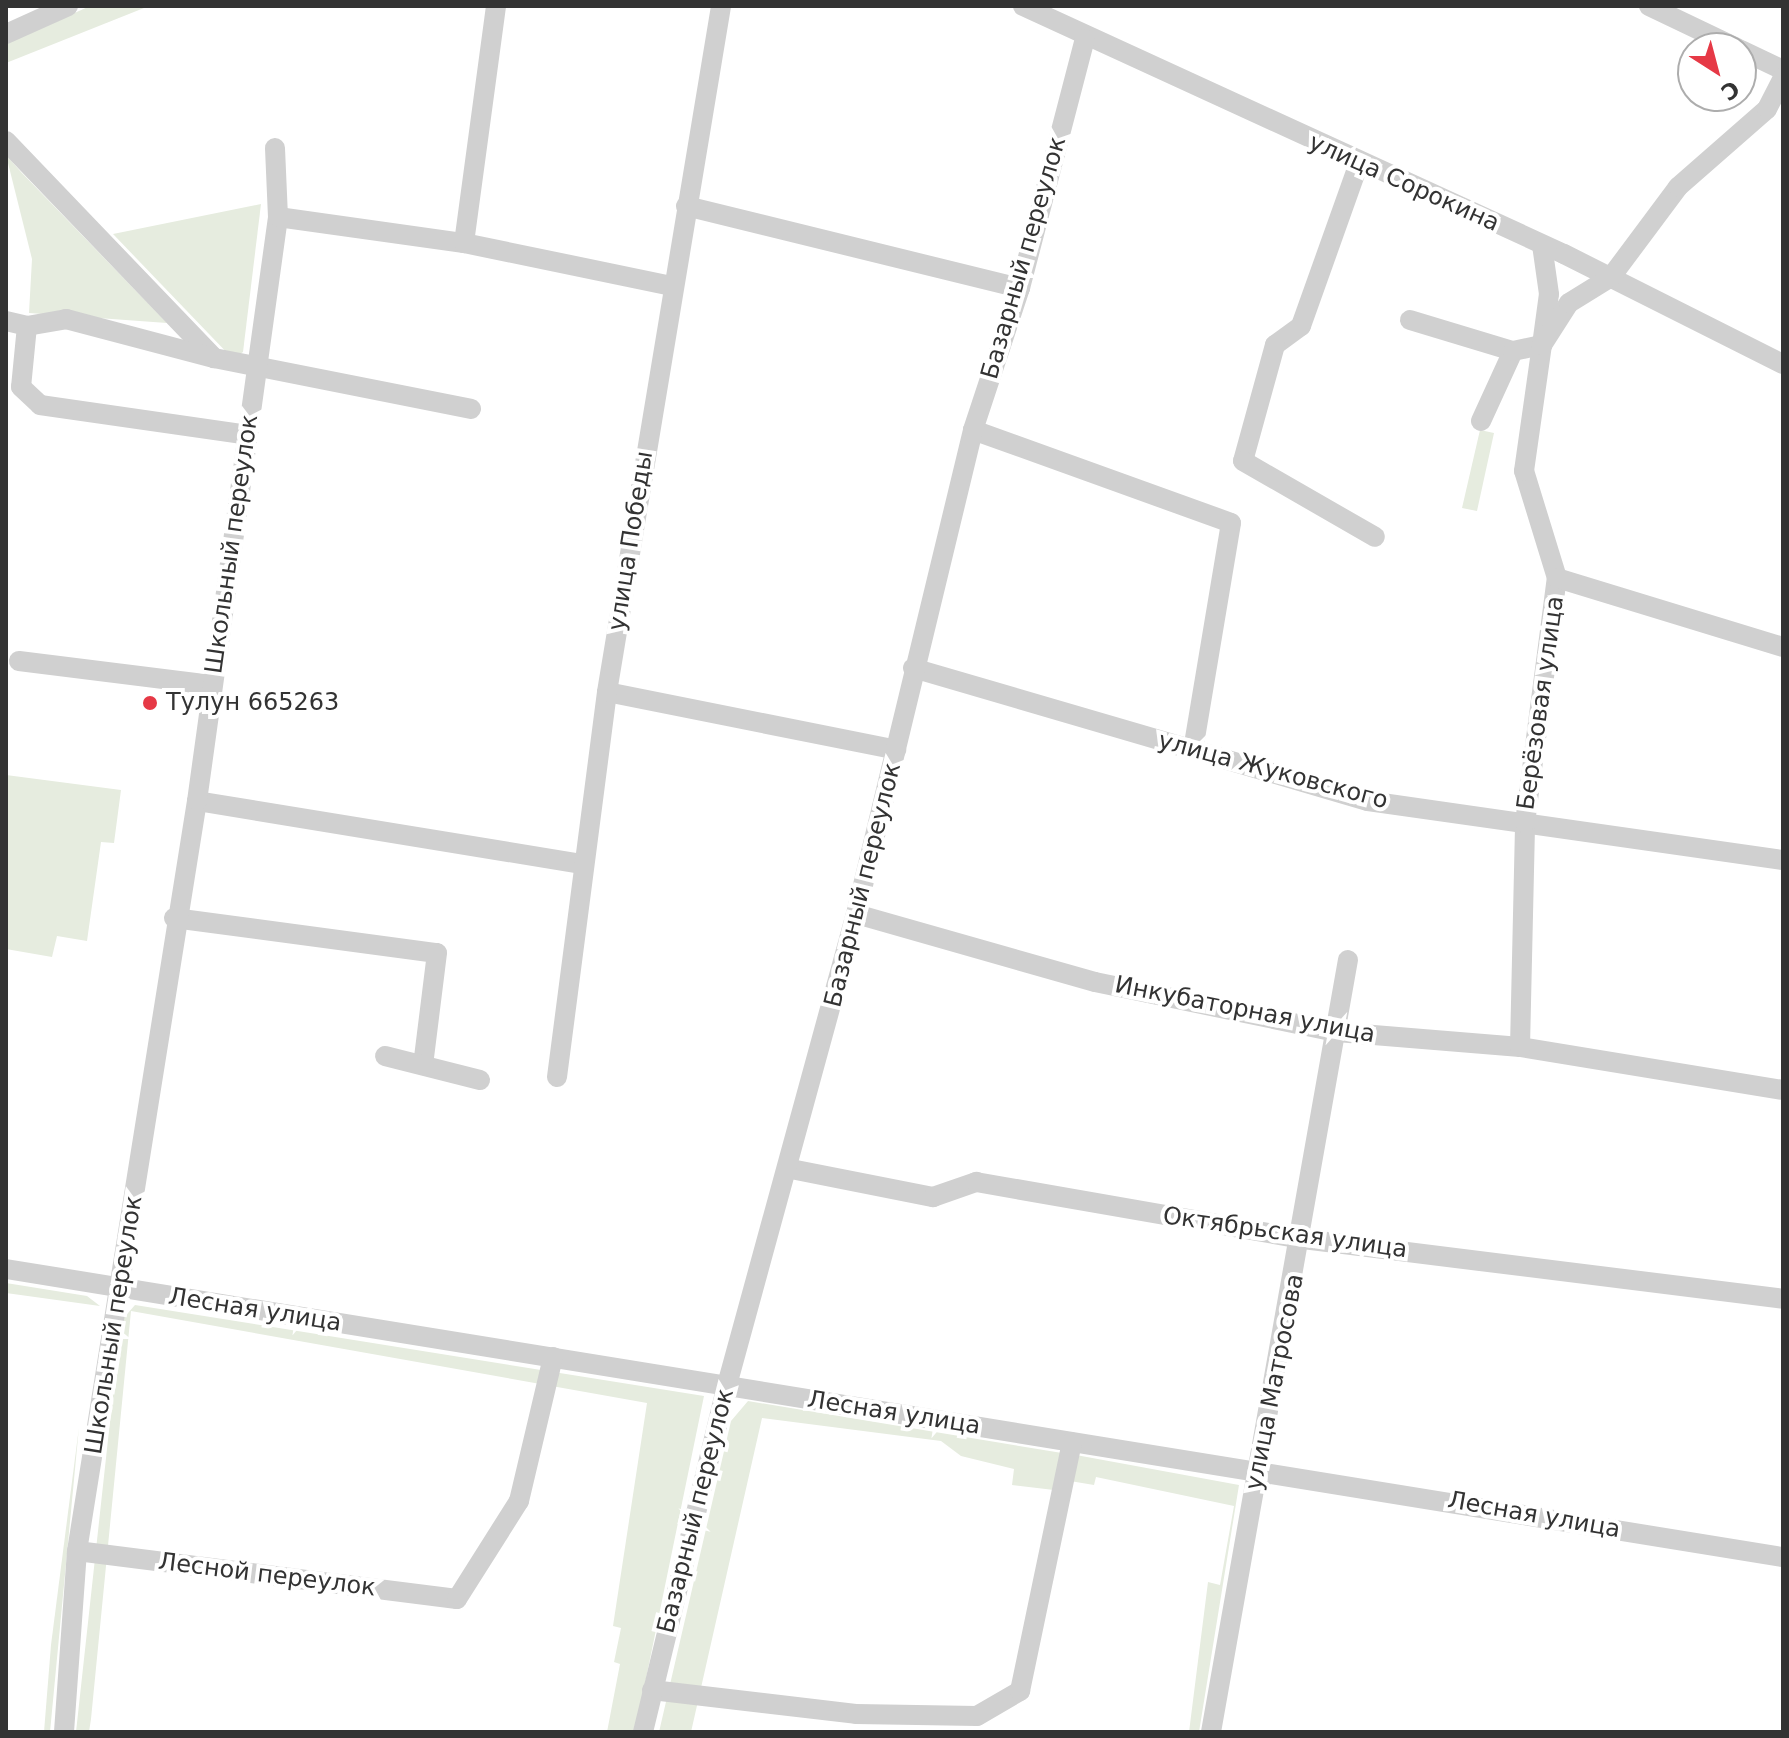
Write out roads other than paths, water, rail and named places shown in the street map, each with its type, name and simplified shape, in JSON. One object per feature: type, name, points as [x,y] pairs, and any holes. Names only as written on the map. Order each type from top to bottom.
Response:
[{"type":"street","points":[[6,34],[68,6]]},
{"type":"street","points":[[464,243],[496,6]]},
{"type":"street","name":"улица Победы","points":[[557,1077],[581,864],[607,692],[672,286],[721,6]]},
{"type":"street","name":"улица Сорокина","points":[[1023,6],[1085,39],[1611,277],[1783,364]]},
{"type":"street","points":[[1649,6],[1703,32]]},
{"type":"street","name":"Базарный переулок","points":[[643,1732],[727,1385],[791,1169],[856,914],[973,430],[1020,288],[1085,39]]},
{"type":"street","points":[[1757,58],[1783,70]]},
{"type":"street","points":[[1410,320],[1513,351],[1542,345],[1569,303],[1611,277],[1678,187],[1767,109],[1783,77]]},
{"type":"street","points":[[6,141],[214,358]]},
{"type":"street","name":"Школьный переулок","points":[[64,1732],[77,1551],[121,1288],[174,918],[197,801],[278,217],[275,148]]},
{"type":"street","points":[[1359,163],[1301,326],[1275,345],[1243,461],[1375,537]]},
{"type":"street","points":[[686,206],[1020,288]]},
{"type":"street","points":[[278,217],[464,243],[672,286]]},
{"type":"street","points":[[1542,245],[1549,294],[1524,471],[1557,578]]},
{"type":"street","points":[[6,321],[27,326],[66,319],[256,372],[471,409]]},
{"type":"street","points":[[27,326],[21,387],[40,405],[248,435]]},
{"type":"street","points":[[1481,421],[1513,351]]},
{"type":"street","points":[[973,430],[1231,523],[1193,750]]},
{"type":"street","name":"Берёзовая улица","points":[[1520,1047],[1525,823],[1557,578],[1783,647]]},
{"type":"street","points":[[19,661],[212,685]]},
{"type":"street","name":"улица Жуковского","points":[[913,668],[1368,801],[1783,860]]},
{"type":"street","points":[[607,692],[896,750]]},
{"type":"street","points":[[197,801],[581,864]]},
{"type":"street","name":"Инкубаторная улица","points":[[856,914],[1095,982],[1337,1032],[1520,1047],[1783,1090]]},
{"type":"street","points":[[174,918],[437,953],[423,1065]]},
{"type":"street","name":"улица Матросова","points":[[1211,1732],[1303,1239],[1348,960]]},
{"type":"street","points":[[385,1056],[480,1080]]},
{"type":"street","name":"Октябрьская улица","points":[[791,1169],[933,1197],[976,1182],[1303,1239],[1783,1299]]},
{"type":"street","name":"Лесная улица","points":[[6,1269],[1072,1442],[1258,1468],[1783,1557]]},
{"type":"street","name":"Лесной переулок","points":[[77,1551],[457,1599],[519,1501],[553,1357]]},
{"type":"street","points":[[652,1690],[856,1714],[977,1716],[1020,1691],[1072,1442]]},
{"type":"place","name":"Тулун 665263","points":[[150,703]]}]
